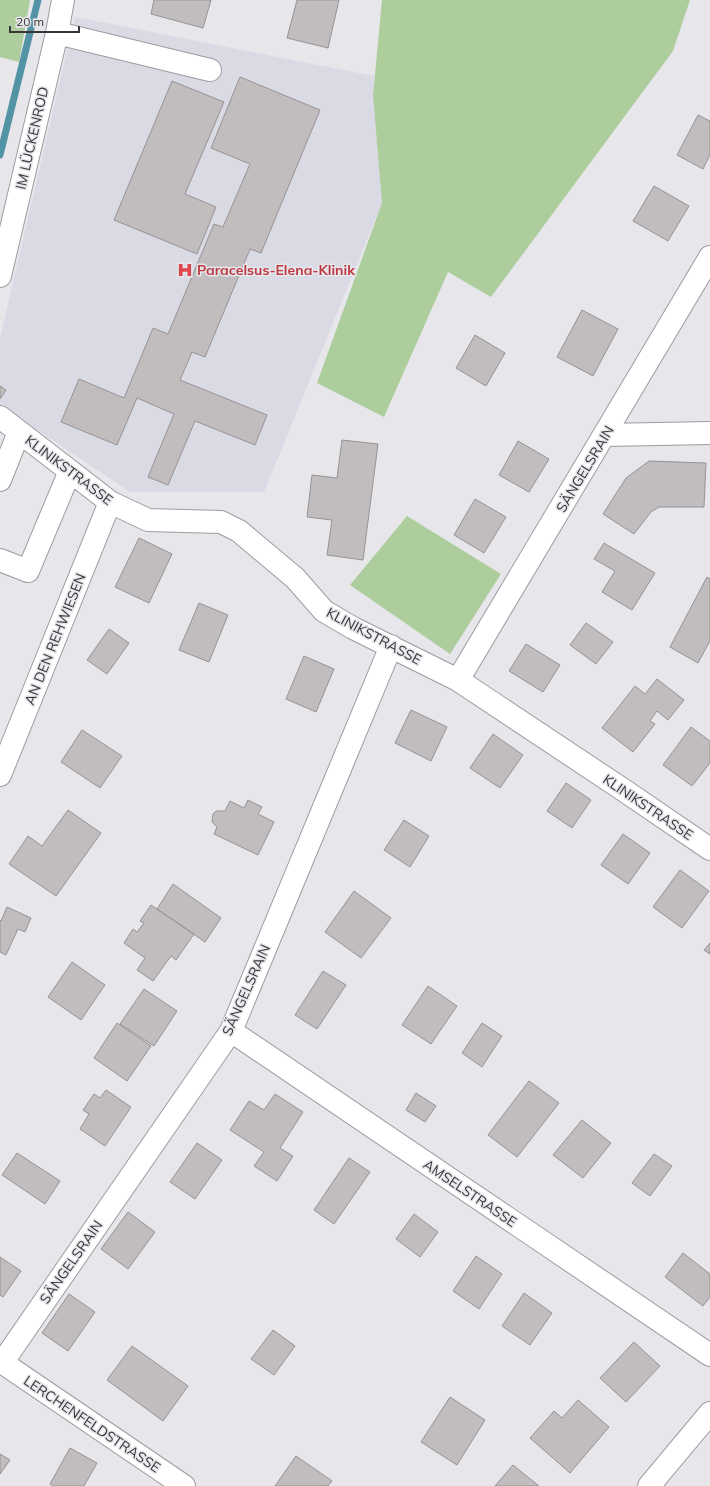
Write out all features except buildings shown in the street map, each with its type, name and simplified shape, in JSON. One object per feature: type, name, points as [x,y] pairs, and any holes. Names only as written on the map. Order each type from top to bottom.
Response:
[{"type":"street","name":"IM LÜCKENROD","points":[[0,276],[57,34],[63,0]]},
{"type":"street","points":[[57,34],[210,70]]},
{"type":"street","name":"SÄNGELSRAIN","points":[[458,680],[710,257]]},
{"type":"street","name":"KLINIKSTRASSE","points":[[0,417],[110,502],[148,520],[221,522],[239,531],[295,578],[324,611],[353,628],[458,680],[710,849]]},
{"type":"street","points":[[0,480],[19,432]]},
{"type":"street","points":[[605,435],[710,433]]},
{"type":"street","points":[[0,560],[28,571],[70,471]]},
{"type":"street","name":"AN DEN REHWIESEN","points":[[0,775],[110,502]]},
{"type":"street","name":"SÄNGELSRAIN","points":[[1,1362],[231,1031],[391,646]]},
{"type":"street","name":"AMSELSTRASSE","points":[[231,1031],[710,1354]]},
{"type":"street","name":"LERCHENFELDSTRASSE","points":[[1,1362],[184,1486]]},
{"type":"street","points":[[649,1486],[710,1412]]},
{"type":"shaded area","name":"Paracelsus-Elena-Klinik","points":[[75,17],[374,76],[373,95],[382,203],[264,492],[130,492],[0,405],[0,338]]},
{"type":"green space","points":[[0,0],[30,0],[19,62],[0,57]]},
{"type":"green space","points":[[382,0],[690,0],[673,51],[491,297],[448,272],[384,417],[317,383],[382,203],[373,95]]},
{"type":"green space","points":[[407,516],[501,574],[450,654],[350,585]]},
{"type":"waterway","points":[[0,155],[38,0]]},
{"type":"place","name":"Paracelsus-Elena-Klinik","points":[[185,270]]}]
